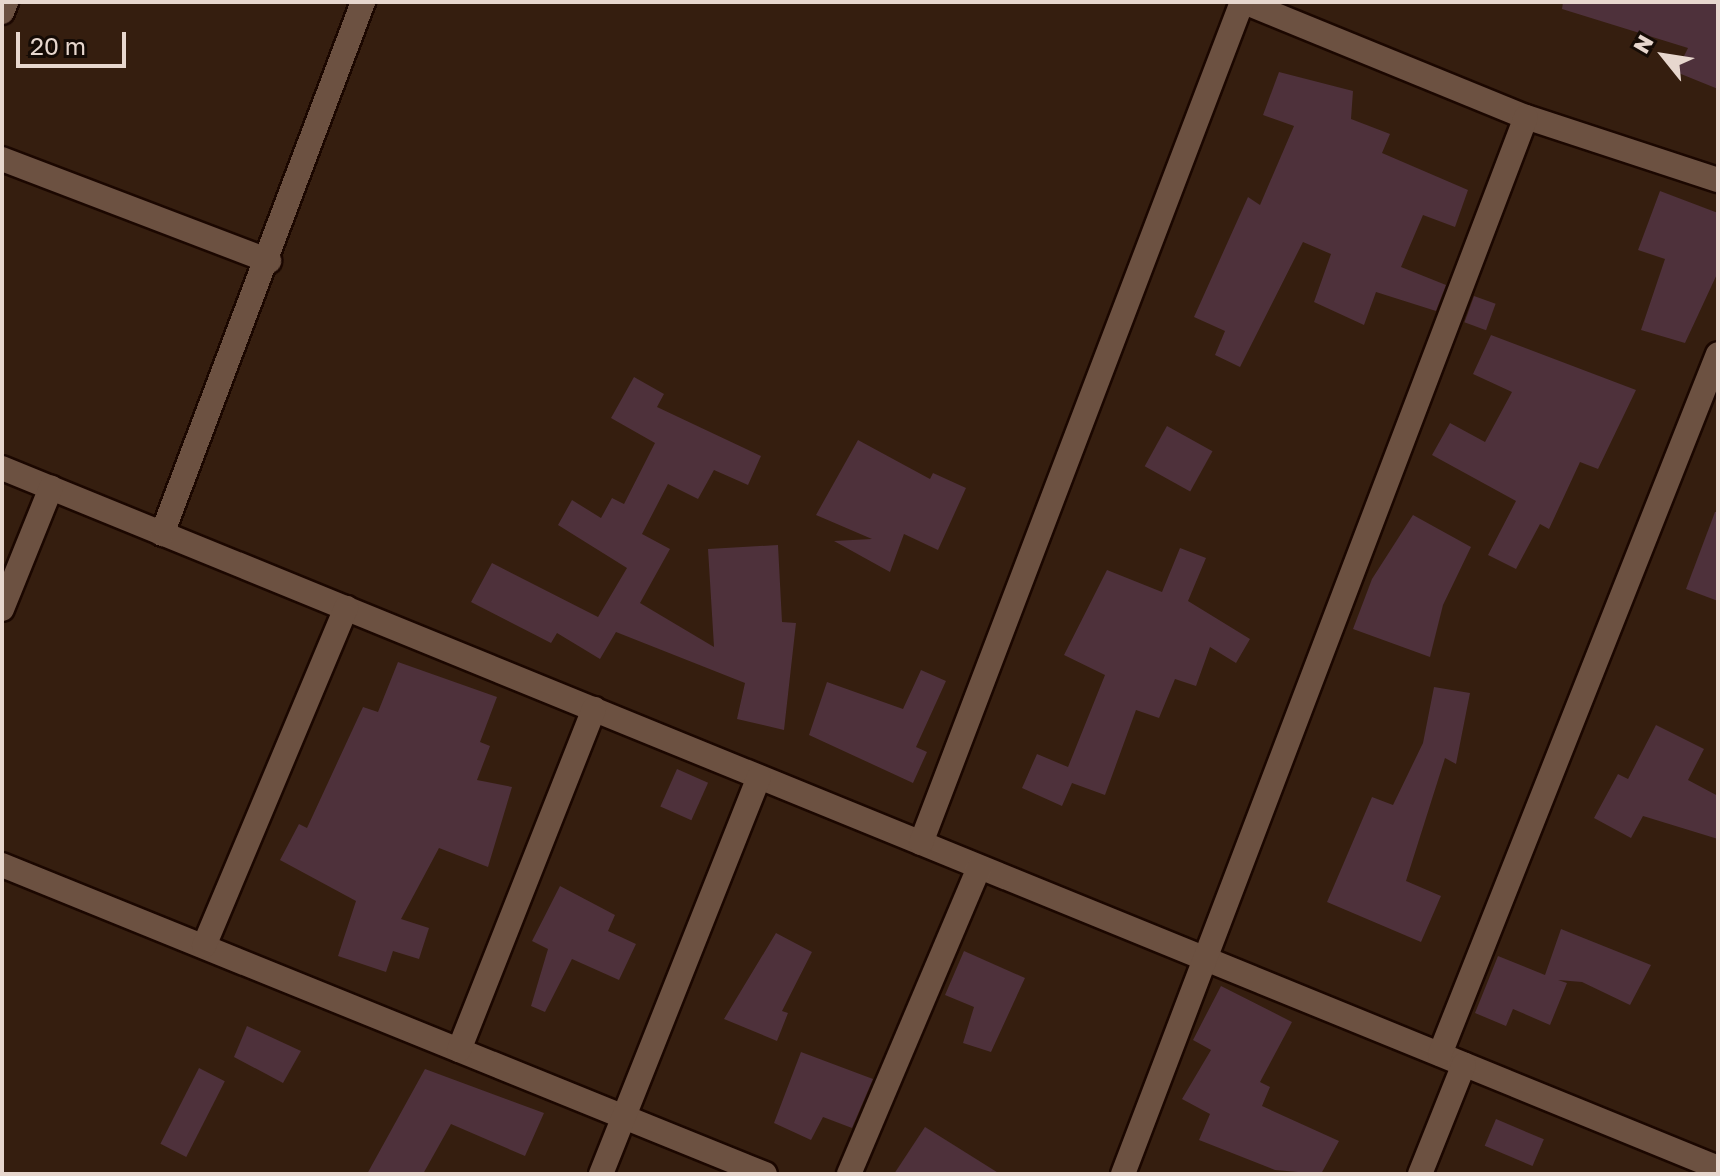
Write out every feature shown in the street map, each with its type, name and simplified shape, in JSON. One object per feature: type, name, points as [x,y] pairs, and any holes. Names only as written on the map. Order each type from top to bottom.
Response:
[{"type":"street","points":[[2,12],[6,2]]},
{"type":"street","points":[[162,534],[269,261],[363,2]]},
{"type":"street","points":[[921,843],[1243,2],[1526,117],[1718,180]]},
{"type":"street","points":[[1123,1174],[1208,961],[1526,117]]},
{"type":"street","points":[[2,159],[269,261]]},
{"type":"street","points":[[1440,1054],[1718,354]]},
{"type":"street","points":[[2,468],[1716,1168]]},
{"type":"street","points":[[2,609],[51,488]]},
{"type":"street","points":[[204,946],[346,608]]},
{"type":"street","points":[[459,1050],[594,709]]},
{"type":"street","points":[[601,1174],[759,777]]},
{"type":"street","points":[[2,865],[765,1174]]},
{"type":"street","points":[[849,1174],[979,867]]},
{"type":"street","points":[[1420,1174],[1464,1064]]},
{"type":"building","points":[[1563,2],[1718,2],[1718,89],[1676,72],[1688,48],[1562,9]]},
{"type":"building","points":[[1279,72],[1353,91],[1351,119],[1390,134],[1382,153],[1468,190],[1455,227],[1423,215],[1401,267],[1446,285],[1436,311],[1376,292],[1364,325],[1314,302],[1331,254],[1303,242],[1240,367],[1215,355],[1225,331],[1194,317],[1248,197],[1260,205],[1294,126],[1263,115]]},
{"type":"building","points":[[1660,191],[1718,213],[1718,272],[1685,343],[1641,330],[1665,259],[1638,250]]},
{"type":"building","points":[[1474,296],[1496,304],[1486,330],[1464,322]]},
{"type":"building","points":[[1491,335],[1636,390],[1598,469],[1580,462],[1549,529],[1540,524],[1516,569],[1488,555],[1516,501],[1432,455],[1450,423],[1485,442],[1512,392],[1473,374]]},
{"type":"building","points":[[634,377],[664,394],[657,407],[761,456],[748,485],[714,470],[698,499],[668,484],[642,534],[670,549],[640,603],[714,647],[708,549],[778,545],[782,622],[796,623],[784,730],[737,719],[745,683],[616,632],[600,659],[557,633],[551,643],[471,602],[492,563],[598,617],[627,568],[558,525],[572,500],[601,518],[612,498],[624,504],[655,443],[611,418]]},
{"type":"building","points":[[1167,426],[1212,451],[1190,491],[1145,466]]},
{"type":"building","points":[[858,440],[930,479],[933,473],[966,488],[938,550],[904,534],[890,572],[834,541],[872,539],[816,515]]},
{"type":"building","points":[[1715,512],[1718,512],[1718,601],[1686,589]]},
{"type":"building","points":[[1413,515],[1471,547],[1443,605],[1430,657],[1353,629],[1372,579]]},
{"type":"building","points":[[1180,548],[1206,558],[1188,601],[1250,639],[1236,663],[1210,647],[1196,686],[1175,679],[1159,718],[1136,710],[1105,795],[1072,783],[1062,806],[1022,788],[1037,754],[1068,767],[1105,675],[1064,655],[1107,570],[1162,592]]},
{"type":"building","points":[[398,662],[497,697],[480,742],[490,746],[477,780],[512,787],[488,867],[439,848],[401,919],[429,928],[419,959],[393,951],[386,972],[338,956],[356,901],[280,860],[299,824],[307,828],[363,707],[378,712]]},
{"type":"building","points":[[921,670],[946,681],[916,747],[927,752],[913,783],[809,735],[827,682],[903,709]]},
{"type":"building","points":[[1434,687],[1470,693],[1456,764],[1445,758],[1406,881],[1441,896],[1421,942],[1327,902],[1372,797],[1393,805],[1423,743]]},
{"type":"building","points":[[1656,725],[1704,749],[1688,780],[1718,796],[1718,839],[1643,816],[1631,838],[1594,818],[1618,774],[1628,779]]},
{"type":"building","points":[[677,769],[708,783],[691,820],[660,806]]},
{"type":"building","points":[[560,886],[615,915],[608,931],[636,944],[619,980],[572,959],[545,1012],[531,1006],[548,949],[532,941]]},
{"type":"building","points":[[1561,929],[1651,965],[1630,1005],[1582,982],[1558,980],[1567,983],[1550,1025],[1513,1009],[1506,1026],[1475,1013],[1498,956],[1545,975]]},
{"type":"building","points":[[776,933],[812,952],[782,1011],[788,1013],[777,1041],[724,1019]]},
{"type":"building","points":[[964,951],[1025,978],[991,1052],[963,1043],[974,1007],[945,995]]},
{"type":"building","points":[[1221,986],[1292,1022],[1260,1082],[1270,1087],[1262,1106],[1339,1141],[1321,1174],[1275,1170],[1199,1140],[1210,1114],[1182,1099],[1211,1050],[1193,1040]]},
{"type":"building","points":[[247,1026],[301,1051],[283,1083],[234,1057]]},
{"type":"building","points":[[801,1052],[873,1079],[852,1128],[823,1117],[811,1140],[774,1123]]},
{"type":"building","points":[[199,1068],[225,1081],[186,1157],[160,1144]]},
{"type":"building","points":[[425,1069],[544,1113],[525,1156],[451,1124],[423,1174],[367,1174]]},
{"type":"building","points":[[1496,1119],[1544,1139],[1533,1166],[1485,1146]]},
{"type":"building","points":[[925,1127],[1000,1174],[894,1174]]}]
